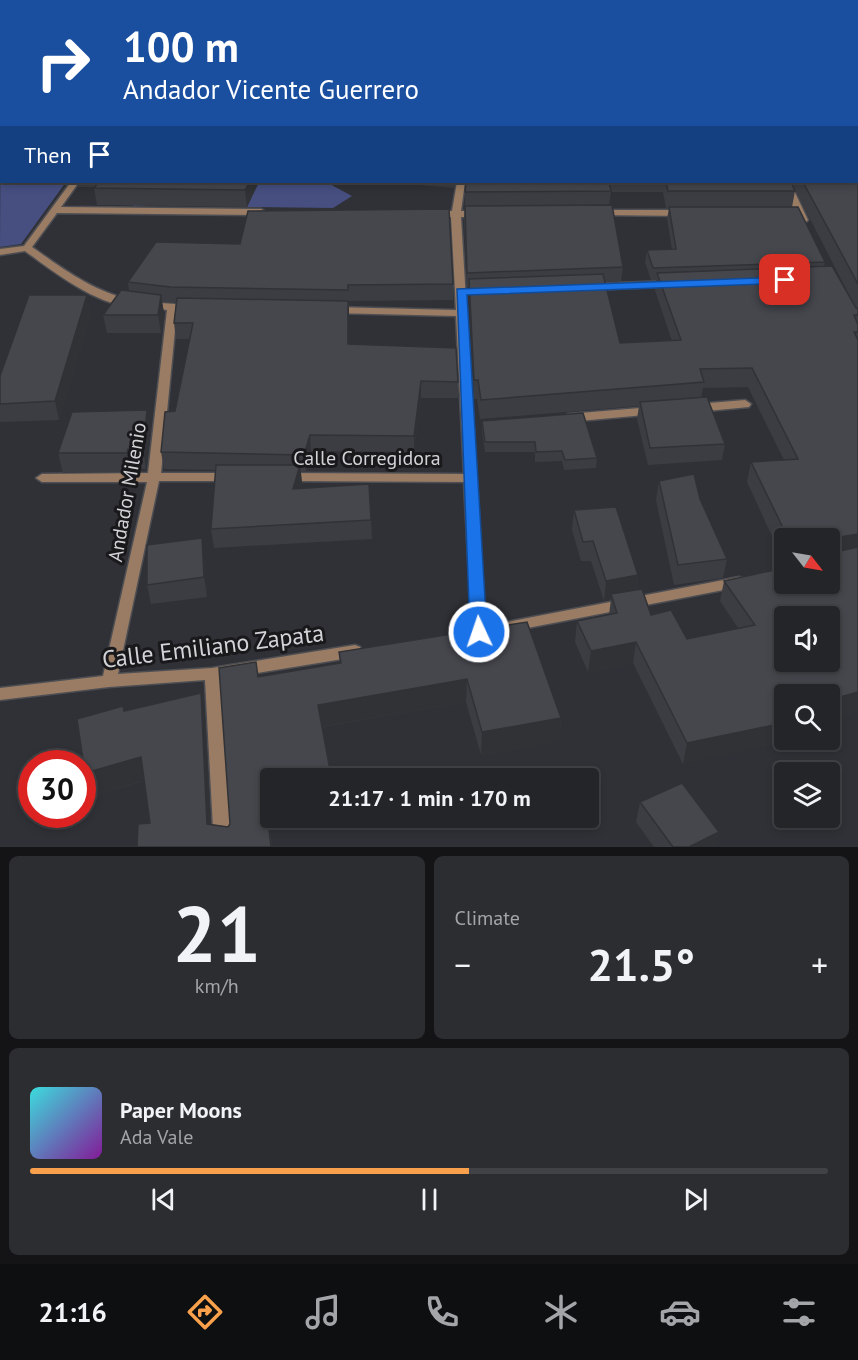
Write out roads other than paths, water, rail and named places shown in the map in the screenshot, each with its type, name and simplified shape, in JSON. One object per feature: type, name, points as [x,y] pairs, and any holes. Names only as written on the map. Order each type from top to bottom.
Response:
[{"type":"street","points":[[27,248],[74,183]]},
{"type":"street","points":[[461,183],[456,214],[467,291],[461,312],[474,425],[471,478],[484,631],[750,580]]},
{"type":"street","points":[[786,183],[808,232]]},
{"type":"street","points":[[55,210],[268,212]]},
{"type":"street","points":[[586,213],[693,213]]},
{"type":"street","points":[[788,213],[799,213]]},
{"type":"street","points":[[421,214],[492,214]]},
{"type":"street","points":[[0,252],[27,248],[84,288],[118,302],[206,309]]},
{"type":"street","points":[[581,288],[688,284]]},
{"type":"street","name":"Andador Milenio","points":[[108,681],[154,477],[171,308]]},
{"type":"street","points":[[322,310],[461,312]]},
{"type":"street","points":[[687,408],[745,404]]},
{"type":"street","points":[[560,418],[664,410]]},
{"type":"street","points":[[42,478],[248,477]]},
{"type":"street","name":"Calle Corregidora","points":[[271,477],[471,478]]},
{"type":"street","name":"Calle Emiliano Zapata","points":[[0,694],[108,681],[212,674],[374,648]]},
{"type":"street","points":[[212,674],[223,847]]}]
